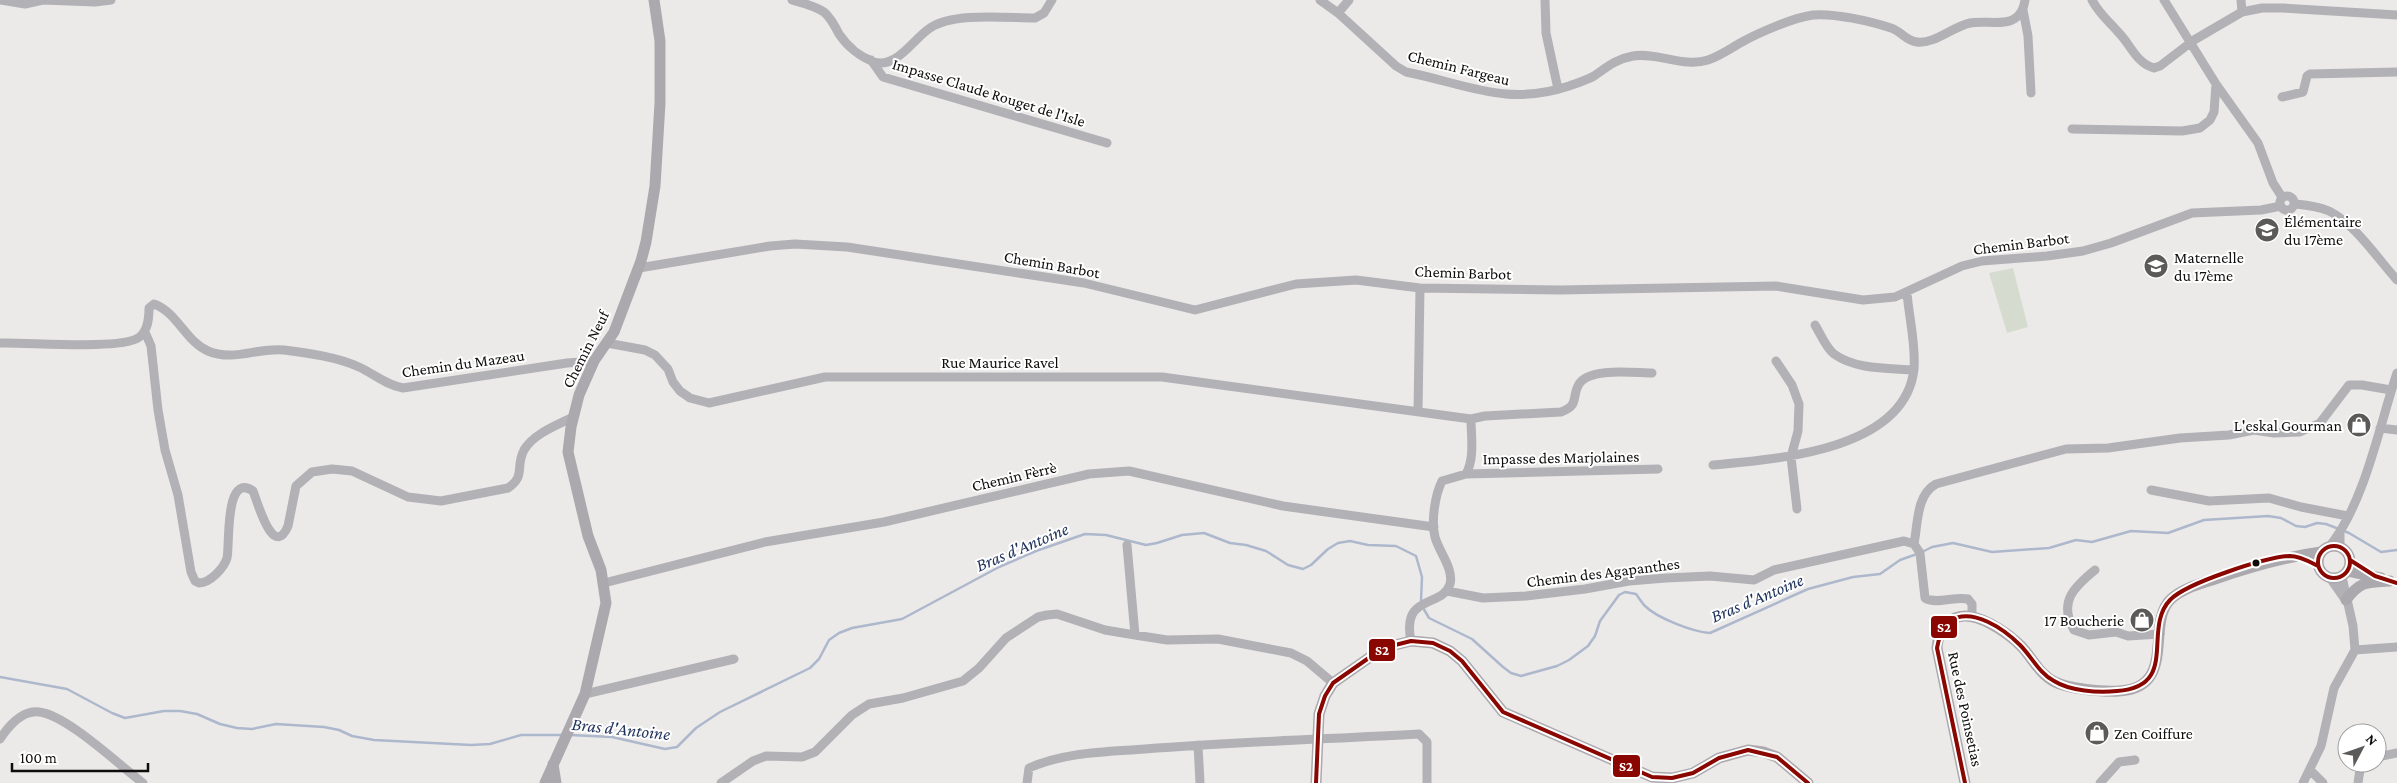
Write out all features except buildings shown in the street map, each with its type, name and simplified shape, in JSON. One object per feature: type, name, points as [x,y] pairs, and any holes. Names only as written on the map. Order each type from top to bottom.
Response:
[{"type":"main road","name":"Chemin Neuf","points":[[545,783],[585,694],[606,603],[604,583],[588,536],[568,452],[573,416],[594,361],[614,332],[646,242],[659,139],[660,41],[654,0]]},
{"type":"main road","points":[[2318,566],[2330,549]]},
{"type":"main road","points":[[1972,616],[2014,640],[2045,675],[2054,682],[2067,686],[2119,692],[2137,688],[2150,676],[2156,664],[2164,609],[2170,600],[2184,590],[2256,564],[2330,549],[2345,550],[2342,572]]},
{"type":"main road","points":[[2290,556],[2307,560],[2318,566],[2322,574],[2342,572],[2375,576],[2394,582]]},
{"type":"main road","points":[[2346,600],[2357,586],[2364,583],[2394,582]]},
{"type":"main road","name":"Rue des Poinsetias","points":[[1965,783],[1937,648],[1938,636],[1944,626],[1960,616],[1972,616]]},
{"type":"main road","points":[[1316,783],[1319,714],[1325,696],[1333,683],[1373,655],[1391,646],[1411,641],[1433,643],[1462,661],[1494,703],[1510,716],[1652,777],[1672,778],[1693,773],[1719,758],[1748,750],[1763,752],[1777,757],[1808,783]]},
{"type":"main road","points":[[553,762],[556,783]]},
{"type":"street","points":[[1,0],[25,4],[44,0],[95,2],[111,0]]},
{"type":"street","points":[[792,0],[823,12],[833,22],[845,42],[860,55],[881,63],[891,60],[931,28],[939,24],[960,19],[1035,18],[1044,13],[1052,0]]},
{"type":"street","name":"Chemin Fargeau","points":[[1320,0],[1338,13],[1396,66],[1406,72],[1496,94],[1535,95],[1593,76],[1620,59],[1636,55],[1694,62],[1708,60],[1753,37],[1811,15],[1826,15],[1892,28],[1910,40],[1921,42],[1932,40],[1950,30],[1970,23],[2008,22],[2023,10]]},
{"type":"street","points":[[1338,13],[1349,0]]},
{"type":"street","points":[[1545,0],[1546,33],[1558,89]]},
{"type":"street","points":[[2025,0],[2023,10],[2028,36],[2031,93]]},
{"type":"street","points":[[2092,0],[2100,15],[2120,33],[2136,57],[2149,66],[2160,66],[2242,12],[2262,8],[2282,8],[2397,14]]},
{"type":"street","points":[[2164,0],[2216,84],[2258,144],[2281,202]]},
{"type":"street","points":[[2241,0],[2242,12]]},
{"type":"street","name":"Impasse Claude Rouget de l'Isle","points":[[871,60],[883,78],[1107,143]]},
{"type":"street","points":[[2282,97],[2303,92],[2307,76],[2310,74],[2397,72]]},
{"type":"street","points":[[2072,128],[2182,131],[2200,128],[2210,120],[2214,112],[2216,84]]},
{"type":"street","name":"Chemin Barbot","points":[[638,268],[770,246],[820,245],[1084,283],[1195,310],[1296,284],[1356,280],[1420,288],[1560,290],[1776,286],[1863,300],[1882,299],[1907,293],[1962,266],[2083,251],[2140,234],[2192,214],[2261,210],[2281,202],[2288,210],[2295,204],[2316,206],[2329,211],[2341,219],[2397,280]]},
{"type":"street","points":[[1418,411],[1420,288]]},
{"type":"street","points":[[1713,464],[1791,457],[1876,428],[1894,413],[1906,397],[1914,370],[1907,293]]},
{"type":"street","name":"Chemin du Mazeau","points":[[145,332],[149,320],[149,308],[154,304],[171,316],[200,347],[219,355],[230,357],[278,350],[340,360],[358,367],[388,384],[403,388],[567,363],[594,361]]},
{"type":"street","points":[[1815,325],[1833,353],[1848,361],[1869,366],[1914,370]]},
{"type":"street","points":[[0,343],[117,344],[138,338],[145,332],[151,346],[158,410],[165,450],[178,495],[191,572],[195,581],[199,583],[209,580],[223,566],[227,556],[230,511],[236,493],[242,488],[248,488],[253,491],[267,530],[272,534],[280,535],[285,532],[288,526],[296,486],[312,472],[332,469],[352,471],[408,497],[441,501],[508,488],[517,482],[520,476],[520,462],[524,450],[531,441],[573,416]]},
{"type":"street","name":"Rue Maurice Ravel","points":[[607,343],[645,350],[655,355],[668,369],[673,382],[680,391],[690,398],[709,403],[825,377],[1162,377],[1471,419],[1485,416],[1561,412],[1570,408],[1575,402],[1579,384],[1585,378],[1599,372],[1652,373]]},
{"type":"street","points":[[1776,361],[1792,385],[1799,404],[1798,431],[1791,457],[1798,509]]},
{"type":"street","points":[[2330,549],[2340,534],[2366,472],[2397,373]]},
{"type":"street","points":[[1972,616],[1972,604],[1968,599],[1961,597],[1928,601],[1923,595],[1920,553],[1914,544],[1922,499],[1930,488],[1936,484],[2066,449],[2108,448],[2180,438],[2229,435],[2254,430],[2274,434],[2300,432],[2320,423],[2350,385],[2362,384],[2391,390]]},
{"type":"street","points":[[1466,474],[1471,460],[1471,419]]},
{"type":"street","points":[[2380,428],[2397,430]]},
{"type":"street","name":"Impasse des Marjolaines","points":[[1434,527],[1438,489],[1442,481],[1466,474],[1658,469]]},
{"type":"street","name":"Chemin Fèrrè","points":[[604,583],[765,542],[884,522],[1089,474],[1116,470],[1142,473],[1283,506],[1434,527]]},
{"type":"street","points":[[2151,490],[2210,501],[2269,498],[2347,519]]},
{"type":"street","points":[[1411,641],[1410,621],[1414,612],[1426,601],[1447,591],[1450,575],[1435,537],[1434,527]]},
{"type":"street","name":"Chemin des Agapanthes","points":[[1447,591],[1483,598],[1526,596],[1629,581],[1666,578],[1710,576],[1754,580],[1774,570],[1832,556],[1904,541],[1914,544]]},
{"type":"street","points":[[1127,545],[1135,635]]},
{"type":"street","points":[[2095,570],[2076,585],[2070,595],[2068,616],[2074,630],[2089,634],[2116,632],[2128,636],[2160,634]]},
{"type":"street","points":[[2304,783],[2322,746],[2334,688],[2355,650],[2354,632],[2346,600],[2342,572]]},
{"type":"street","points":[[721,783],[753,761],[766,756],[802,757],[816,752],[852,714],[869,704],[903,698],[963,681],[979,668],[1006,638],[1038,617],[1057,614],[1105,630],[1135,635],[1167,640],[1218,639],[1291,653],[1307,661],[1333,683]]},
{"type":"street","points":[[2355,650],[2397,647]]},
{"type":"street","points":[[585,694],[734,659]]},
{"type":"street","points":[[0,739],[20,717],[38,712],[58,718],[143,783]]},
{"type":"street","points":[[1026,783],[1029,768],[1044,761],[1072,755],[1198,745],[1419,734],[1427,742],[1427,783]]},
{"type":"street","points":[[1198,745],[1200,783]]},
{"type":"street","points":[[2100,783],[2119,762],[2135,760]]},
{"type":"street","points":[[2310,770],[2323,783]]},
{"type":"shaded area","points":[[2013,268],[2028,327],[2007,333],[1989,273]]},
{"type":"waterway","name":"Bras d'Antoine","points":[[1922,552],[1932,547],[1953,543],[1992,552],[2049,548],[2076,540],[2092,542],[2131,531],[2168,533],[2204,520],[2268,516],[2281,518],[2296,526],[2305,527],[2317,523],[2326,524],[2349,533],[2381,552],[2397,550]]},
{"type":"waterway","name":"Bras d'Antoine","points":[[570,735],[612,737],[665,749],[677,747],[696,728],[720,712],[810,668],[819,659],[829,640],[839,633],[852,628],[902,619],[999,567],[1036,551],[1085,534],[1106,535],[1146,545],[1182,535],[1204,533],[1230,543],[1246,545],[1266,551],[1288,565],[1303,569],[1311,565],[1328,549],[1338,543],[1350,541],[1368,545],[1396,546],[1416,556],[1422,577],[1421,601]]},
{"type":"waterway","name":"Bras d'Antoine","points":[[1422,606],[1429,618],[1472,639],[1503,667],[1511,673],[1521,676],[1557,666],[1588,646],[1595,636],[1600,621],[1619,595],[1625,592],[1636,594],[1645,606],[1666,620],[1694,630],[1710,633],[1808,589],[1853,577],[1880,574],[1900,560],[1917,554]]},
{"type":"waterway","name":"Bras d'Antoine","points":[[0,677],[67,689],[125,718],[164,711],[180,711],[197,714],[220,724],[237,728],[252,729],[276,724],[324,727],[339,730],[352,736],[374,740],[471,745],[490,744],[521,735],[562,735]]},
{"type":"transit line","name":"S2","points":[[2334,546],[2346,550],[2350,562],[2346,574],[2334,578],[2322,574],[2318,562],[2322,550],[2334,546]]},
{"type":"transit line","name":"S2","points":[[1965,783],[1937,648],[1942,630],[1950,621],[1968,616],[1978,618],[1997,627],[2020,645],[2044,674],[2068,687],[2101,692],[2117,691],[2136,687],[2148,679],[2154,668],[2157,655],[2162,612],[2170,600],[2179,593],[2227,572],[2279,557],[2297,557],[2318,566]]},
{"type":"transit line","name":"S2","points":[[2350,560],[2375,576],[2397,583]]},
{"type":"transit line","name":"S2","points":[[1316,783],[1319,714],[1325,696],[1333,683],[1373,655],[1391,646],[1411,641],[1433,643],[1450,651],[1462,661],[1503,712],[1652,777],[1672,778],[1693,773],[1719,758],[1748,750],[1777,757],[1808,783]]},
{"type":"place","name":"Élémentaire du 17ème","points":[[2267,230]]},
{"type":"place","name":"Maternelle du 17ème","points":[[2156,266]]},
{"type":"place","name":"L'eskal Gourman","points":[[2359,425]]},
{"type":"place","name":"17 Boucherie","points":[[2142,620]]},
{"type":"place","name":"Zen Coiffure","points":[[2097,733]]}]
